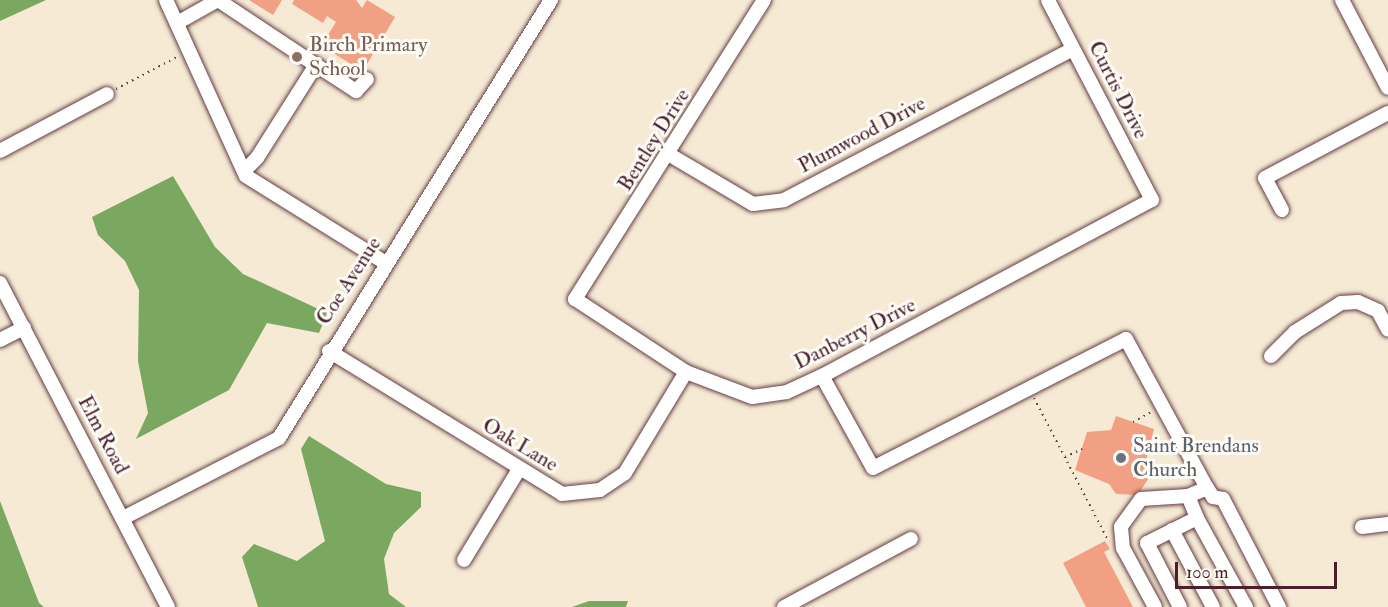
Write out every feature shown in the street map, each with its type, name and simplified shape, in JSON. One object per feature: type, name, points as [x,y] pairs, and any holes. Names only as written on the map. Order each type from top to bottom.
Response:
[{"type":"street","points":[[166,0],[245,173],[386,263]]},
{"type":"street","points":[[177,23],[218,0],[356,90],[367,79]]},
{"type":"street","name":"Coe Avenue","points":[[123,518],[279,438],[329,351],[551,0]]},
{"type":"street","name":"Bentley Drive","points":[[575,299],[670,155],[764,0]]},
{"type":"street","name":"Curtis Drive","points":[[1048,0],[1152,200]]},
{"type":"street","points":[[1342,0],[1388,88]]},
{"type":"street","name":"Plumwood Drive","points":[[670,155],[753,204],[784,200],[1073,49]]},
{"type":"street","points":[[245,173],[316,65]]},
{"type":"street","points":[[0,151],[107,94]]},
{"type":"street","points":[[1282,210],[1265,178],[1388,112]]},
{"type":"street","name":"Danberry Drive","points":[[575,299],[686,372],[752,398],[788,392],[1152,200]]},
{"type":"street","name":"Elm Road","points":[[0,283],[168,607]]},
{"type":"street","points":[[1271,356],[1295,332],[1341,303],[1358,302],[1378,311],[1388,330]]},
{"type":"street","points":[[0,340],[24,328]]},
{"type":"street","points":[[822,376],[873,468],[890,463],[1126,339],[1207,488],[1213,497],[1223,499],[1279,607]]},
{"type":"street","name":"Oak Lane","points":[[329,351],[518,471],[562,494],[600,490],[625,472],[686,372]]},
{"type":"street","points":[[464,560],[518,471]]},
{"type":"street","points":[[1155,607],[1126,553],[1121,527],[1130,508],[1159,494],[1188,496],[1207,488]]},
{"type":"street","points":[[1188,496],[1197,518],[1246,607]]},
{"type":"street","points":[[1126,553],[1197,518]]},
{"type":"street","points":[[1362,527],[1388,524]]},
{"type":"street","points":[[1172,530],[1213,607]]},
{"type":"street","points":[[784,607],[911,539]]},
{"type":"street","points":[[1146,543],[1180,607]]},
{"type":"path","points":[[107,94],[177,57]]},
{"type":"path","points":[[1030,390],[1108,540]]},
{"type":"path","points":[[1133,422],[1162,406]]},
{"type":"path","points":[[1065,457],[1082,449]]},
{"type":"green space","points":[[0,0],[46,0],[0,21]]},
{"type":"green space","points":[[173,176],[215,247],[243,274],[327,313],[319,333],[267,323],[229,390],[136,439],[148,413],[138,361],[139,290],[125,261],[98,235],[92,217]]},
{"type":"green space","points":[[309,436],[386,484],[421,492],[421,507],[394,533],[384,559],[389,594],[406,607],[258,607],[242,557],[254,544],[297,561],[325,541],[301,449]]},
{"type":"green space","points":[[0,501],[39,603],[44,607],[0,607]]},
{"type":"green space","points":[[589,601],[628,601],[626,607],[572,607]]},
{"type":"building","name":"Birch Primary School","points":[[249,0],[282,0],[273,15]]},
{"type":"building","name":"Birch Primary School","points":[[294,0],[356,0],[362,8],[367,0],[395,17],[363,71],[321,46],[336,22],[327,16],[323,23],[292,4]]},
{"type":"building","points":[[1116,416],[1154,429],[1145,465],[1150,476],[1138,495],[1116,494],[1109,484],[1075,470],[1087,432],[1111,430]]},
{"type":"building","points":[[1105,541],[1110,549],[1104,552],[1133,607],[1086,607],[1063,563]]},
{"type":"place","name":"Birch Primary School","points":[[297,57]]},
{"type":"place","name":"Saint Brendans Church","points":[[1121,458]]}]
